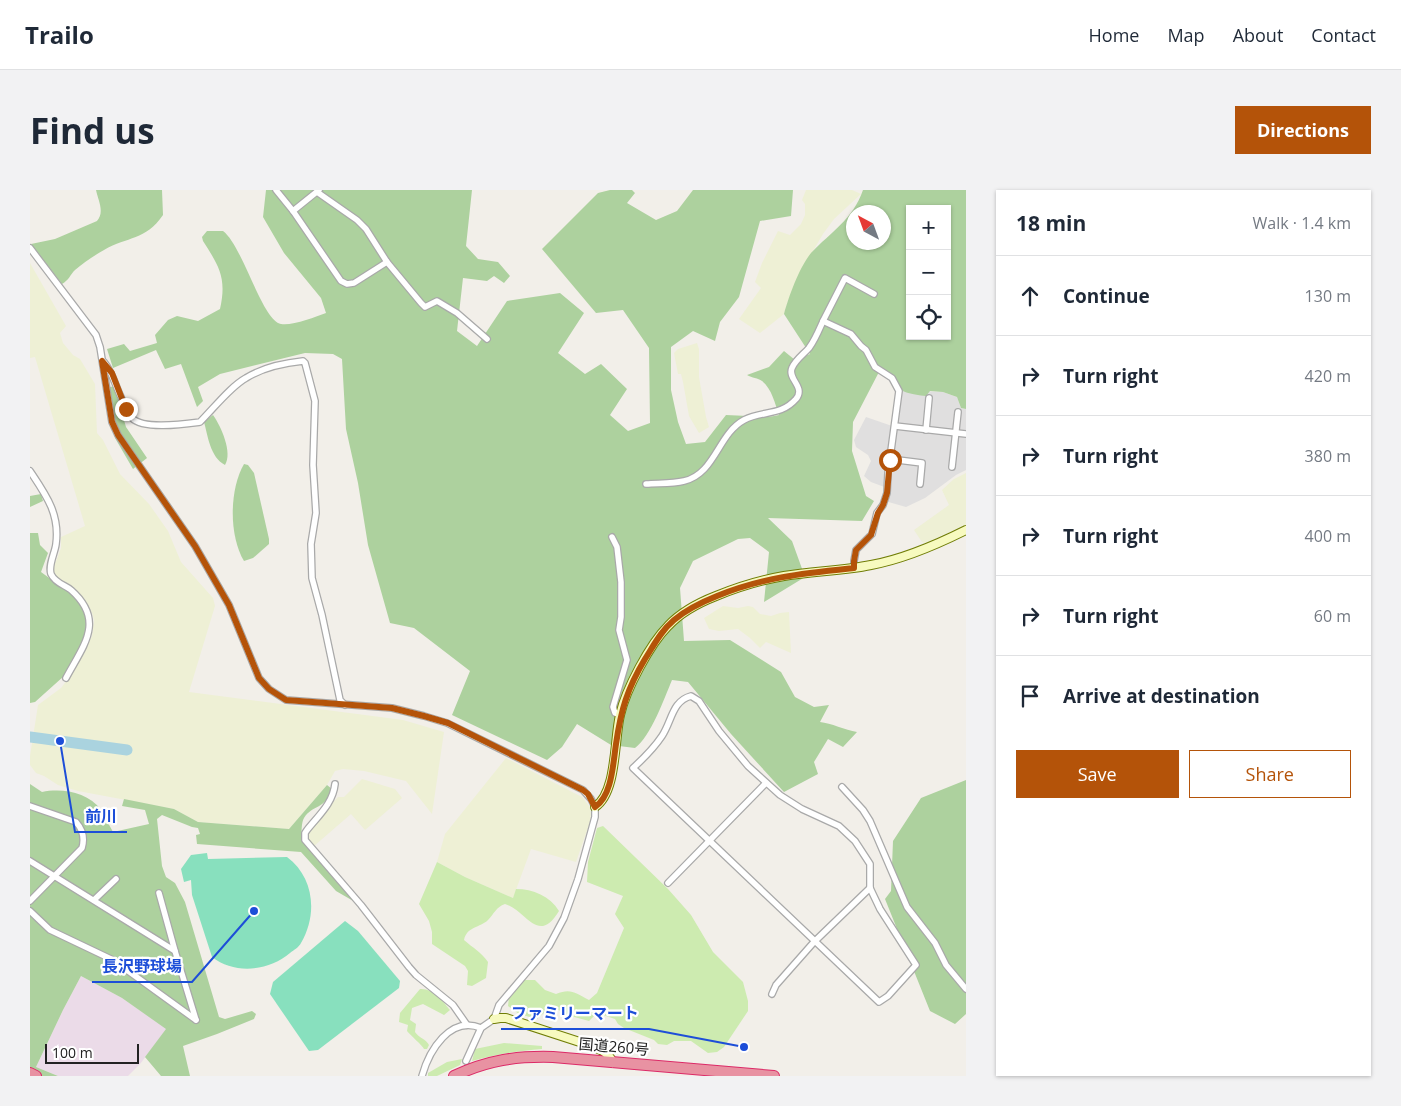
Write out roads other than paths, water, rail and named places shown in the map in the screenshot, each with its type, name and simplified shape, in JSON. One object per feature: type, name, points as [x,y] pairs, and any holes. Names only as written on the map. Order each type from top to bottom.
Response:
[{"type":"highway","name":"国道260号","points":[[454,1076],[495,1060],[523,1056],[553,1057],[704,1073],[774,1076]]},
{"type":"highway","points":[[30,1073],[36,1076]]},
{"type":"street","points":[[276,190],[342,281],[347,284],[354,283],[387,262]]},
{"type":"street","points":[[293,211],[318,191],[366,229],[387,262],[425,306],[438,301],[457,313],[487,339]]},
{"type":"street","points":[[30,248],[91,328],[100,347],[112,422],[118,435],[178,519],[217,584],[229,605],[259,678],[269,689],[286,700],[392,708],[448,723],[588,794],[595,807],[594,826],[564,918],[549,946],[499,1005],[494,1020]]},
{"type":"street","points":[[646,484],[683,481],[692,478],[708,466],[727,434],[744,420],[780,411],[797,398],[799,390],[791,373],[792,367],[812,344],[845,278],[874,294]]},
{"type":"street","points":[[823,321],[851,334],[866,350],[875,366],[888,375],[900,391],[887,493],[871,535],[856,550],[854,568]]},
{"type":"street","points":[[102,361],[112,373],[126,409],[132,419],[141,424],[149,425],[200,422],[246,377],[292,362],[303,361],[305,363],[315,401],[313,465],[316,514],[311,544],[312,578],[322,614],[340,700],[345,705]]},
{"type":"street","points":[[926,430],[930,398]]},
{"type":"street","points":[[952,467],[958,412]]},
{"type":"street","points":[[896,426],[966,434]]},
{"type":"street","points":[[890,460],[922,463],[920,484]]},
{"type":"street","points":[[30,471],[56,516],[56,544],[51,573],[57,582],[74,593],[91,621],[88,636],[66,678]]},
{"type":"street","points":[[595,807],[602,802],[608,785],[620,715],[634,680],[658,637],[676,618],[704,601],[750,584],[785,576],[854,568],[898,559],[966,530]]},
{"type":"street","points":[[612,537],[617,547],[621,582],[621,618],[618,630],[627,660],[613,707],[615,713],[620,715]]},
{"type":"street","points":[[691,696],[698,701],[727,742],[766,783],[802,810],[831,821],[847,832],[870,864],[870,888],[880,909],[916,965],[888,996],[879,1002],[814,942],[634,768],[651,751],[663,734],[679,702],[691,696]]},
{"type":"street","points":[[668,884],[766,783]]},
{"type":"street","points":[[334,784],[334,792],[330,802],[305,833],[305,840],[361,905],[409,967],[416,975],[454,1005],[466,1025]]},
{"type":"street","points":[[842,787],[870,820],[910,912],[935,943],[946,965],[966,989]]},
{"type":"street","points":[[30,806],[71,820],[80,826],[84,840],[82,848],[30,901]]},
{"type":"street","points":[[30,861],[175,951]]},
{"type":"street","points":[[94,900],[116,879]]},
{"type":"street","points":[[772,994],[776,985],[814,942],[870,888]]},
{"type":"street","points":[[30,911],[50,930],[114,960],[196,1020],[159,894]]},
{"type":"street","points":[[466,1061],[482,1028],[494,1020],[506,1018],[602,1050],[610,1056],[613,1063]]},
{"type":"street","points":[[422,1076],[437,1042],[451,1030],[466,1025],[482,1028]]},
{"type":"waterway","points":[[30,737],[127,750]]},
{"type":"place","name":"前川","points":[[60,741]]},
{"type":"place","name":"長沢野球場","points":[[254,911]]},
{"type":"place","name":"ファミリーマート","points":[[744,1047]]}]
